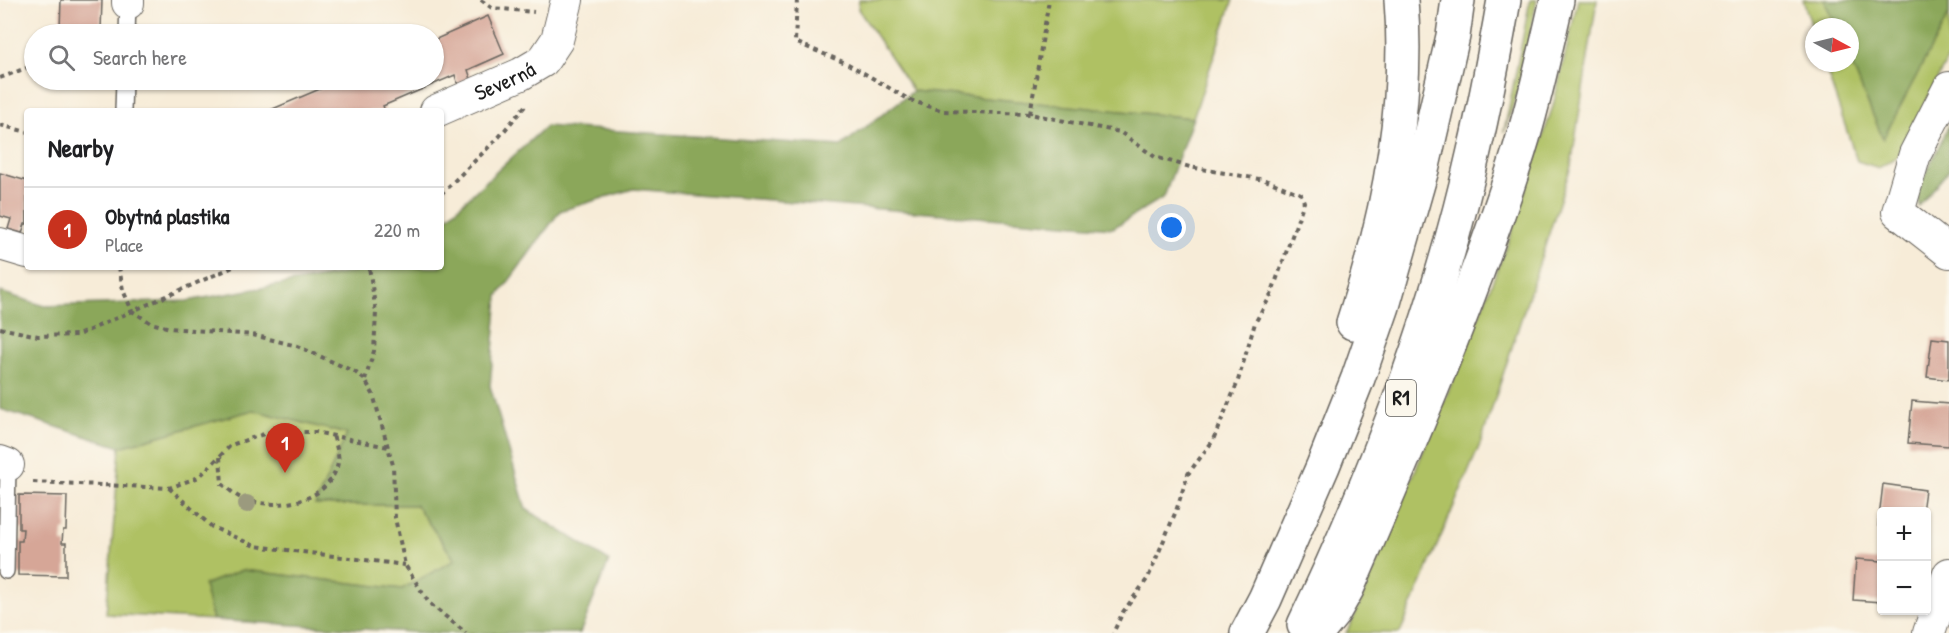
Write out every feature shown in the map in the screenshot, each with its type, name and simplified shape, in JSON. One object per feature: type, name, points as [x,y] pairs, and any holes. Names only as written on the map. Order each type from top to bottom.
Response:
[{"type":"highway","points":[[1323,466],[1341,360],[1379,236],[1392,169],[1402,91],[1405,40],[1401,0]]},
{"type":"highway","name":"R1","points":[[1248,633],[1323,466],[1358,378],[1383,306],[1423,166],[1453,36],[1458,0]]},
{"type":"highway","name":"R1","points":[[1300,633],[1330,570],[1397,406],[1427,316],[1474,152],[1504,0]]},
{"type":"highway","points":[[1317,633],[1334,612],[1347,590],[1413,439],[1484,255],[1515,165],[1557,0]]},
{"type":"street","name":"Severná","points":[[443,108],[521,74],[543,61],[557,40],[566,7]]},
{"type":"street","points":[[1949,88],[1915,154],[1898,212],[1949,252]]},
{"type":"street","points":[[0,244],[24,251]]},
{"type":"street","points":[[1929,633],[1949,574]]},
{"type":"lane","points":[[127,24],[128,2]]},
{"type":"lane","points":[[123,108],[124,90]]},
{"type":"lane","points":[[5,469],[6,571]]},
{"type":"path","points":[[481,0],[492,8],[566,7]]},
{"type":"path","points":[[796,0],[795,42],[848,64],[910,100],[943,111],[1030,114],[1120,132],[1155,157],[1190,168],[1265,180],[1300,194],[1304,202],[1270,295],[1255,323],[1237,384],[1212,442],[1188,474],[1176,511],[1148,578],[1123,612],[1113,633]]},
{"type":"path","points":[[1030,114],[1049,0]]},
{"type":"path","points":[[444,191],[499,137],[529,102],[543,61]]},
{"type":"path","points":[[0,78],[24,69]]},
{"type":"path","points":[[0,125],[24,131]]},
{"type":"path","points":[[120,270],[123,290],[132,311],[151,322],[170,328],[253,335],[297,346],[355,372],[365,380],[373,394],[393,465],[395,518],[405,565],[429,603],[466,633]]},
{"type":"path","points":[[0,328],[38,336],[78,335],[226,270]]},
{"type":"path","points":[[365,380],[374,351],[376,312],[369,270]]},
{"type":"path","points":[[5,469],[169,488],[199,477],[231,445],[270,432],[315,432],[388,447]]},
{"type":"path","points":[[220,456],[222,484],[240,498],[279,505],[314,496],[332,480],[339,460],[333,435]]},
{"type":"path","points":[[169,488],[212,527],[255,546],[405,565]]},
{"type":"green space","points":[[859,0],[1233,0],[1193,118],[913,91],[858,9]]},
{"type":"green space","points":[[1530,0],[1537,0],[1520,85],[1504,132]]},
{"type":"green space","points":[[1578,0],[1597,0],[1571,166],[1481,442],[1400,633],[1346,633],[1465,351],[1510,237],[1553,106]]},
{"type":"green space","points":[[1803,0],[1949,0],[1949,56],[1898,156],[1879,168],[1857,161],[1827,72],[1859,72],[1859,18],[1809,18]]},
{"type":"green space","points":[[1824,0],[1949,0],[1949,14],[1883,139],[1855,72],[1859,72],[1859,18],[1832,18]]},
{"type":"green space","points":[[913,91],[1193,118],[1164,197],[1113,228],[633,189],[560,211],[498,296],[490,386],[526,509],[609,561],[580,633],[427,633],[213,620],[204,585],[242,570],[402,589],[455,560],[416,505],[315,505],[347,434],[253,410],[120,447],[0,409],[0,292],[45,306],[187,301],[359,270],[444,270],[444,220],[546,126],[841,146]]},
{"type":"green space","points":[[1949,124],[1949,170],[1919,206],[1917,192]]},
{"type":"green space","points":[[253,410],[348,434],[315,505],[416,505],[455,560],[402,589],[242,570],[204,585],[213,620],[106,614],[120,447]]},
{"type":"building","points":[[61,0],[102,0],[101,24],[60,24]]},
{"type":"building","points":[[488,16],[504,54],[468,70],[471,79],[458,85],[455,75],[444,80],[444,36]]},
{"type":"building","points":[[317,90],[420,90],[383,106],[384,108],[275,108]]},
{"type":"building","points":[[0,173],[24,180],[22,233],[8,229],[11,219],[0,216]]},
{"type":"building","points":[[1932,338],[1949,340],[1949,380],[1927,377]]},
{"type":"building","points":[[1912,401],[1949,404],[1949,446],[1908,443]]},
{"type":"building","points":[[1883,484],[1925,490],[1923,507],[1880,507]]},
{"type":"building","points":[[19,495],[67,496],[66,530],[63,530],[62,543],[66,543],[66,576],[18,575],[18,541],[22,541],[23,529],[19,529]]},
{"type":"building","points":[[1856,559],[1877,561],[1877,602],[1853,600]]},
{"type":"place","name":"Obytná plastika","points":[[285,473]]}]
